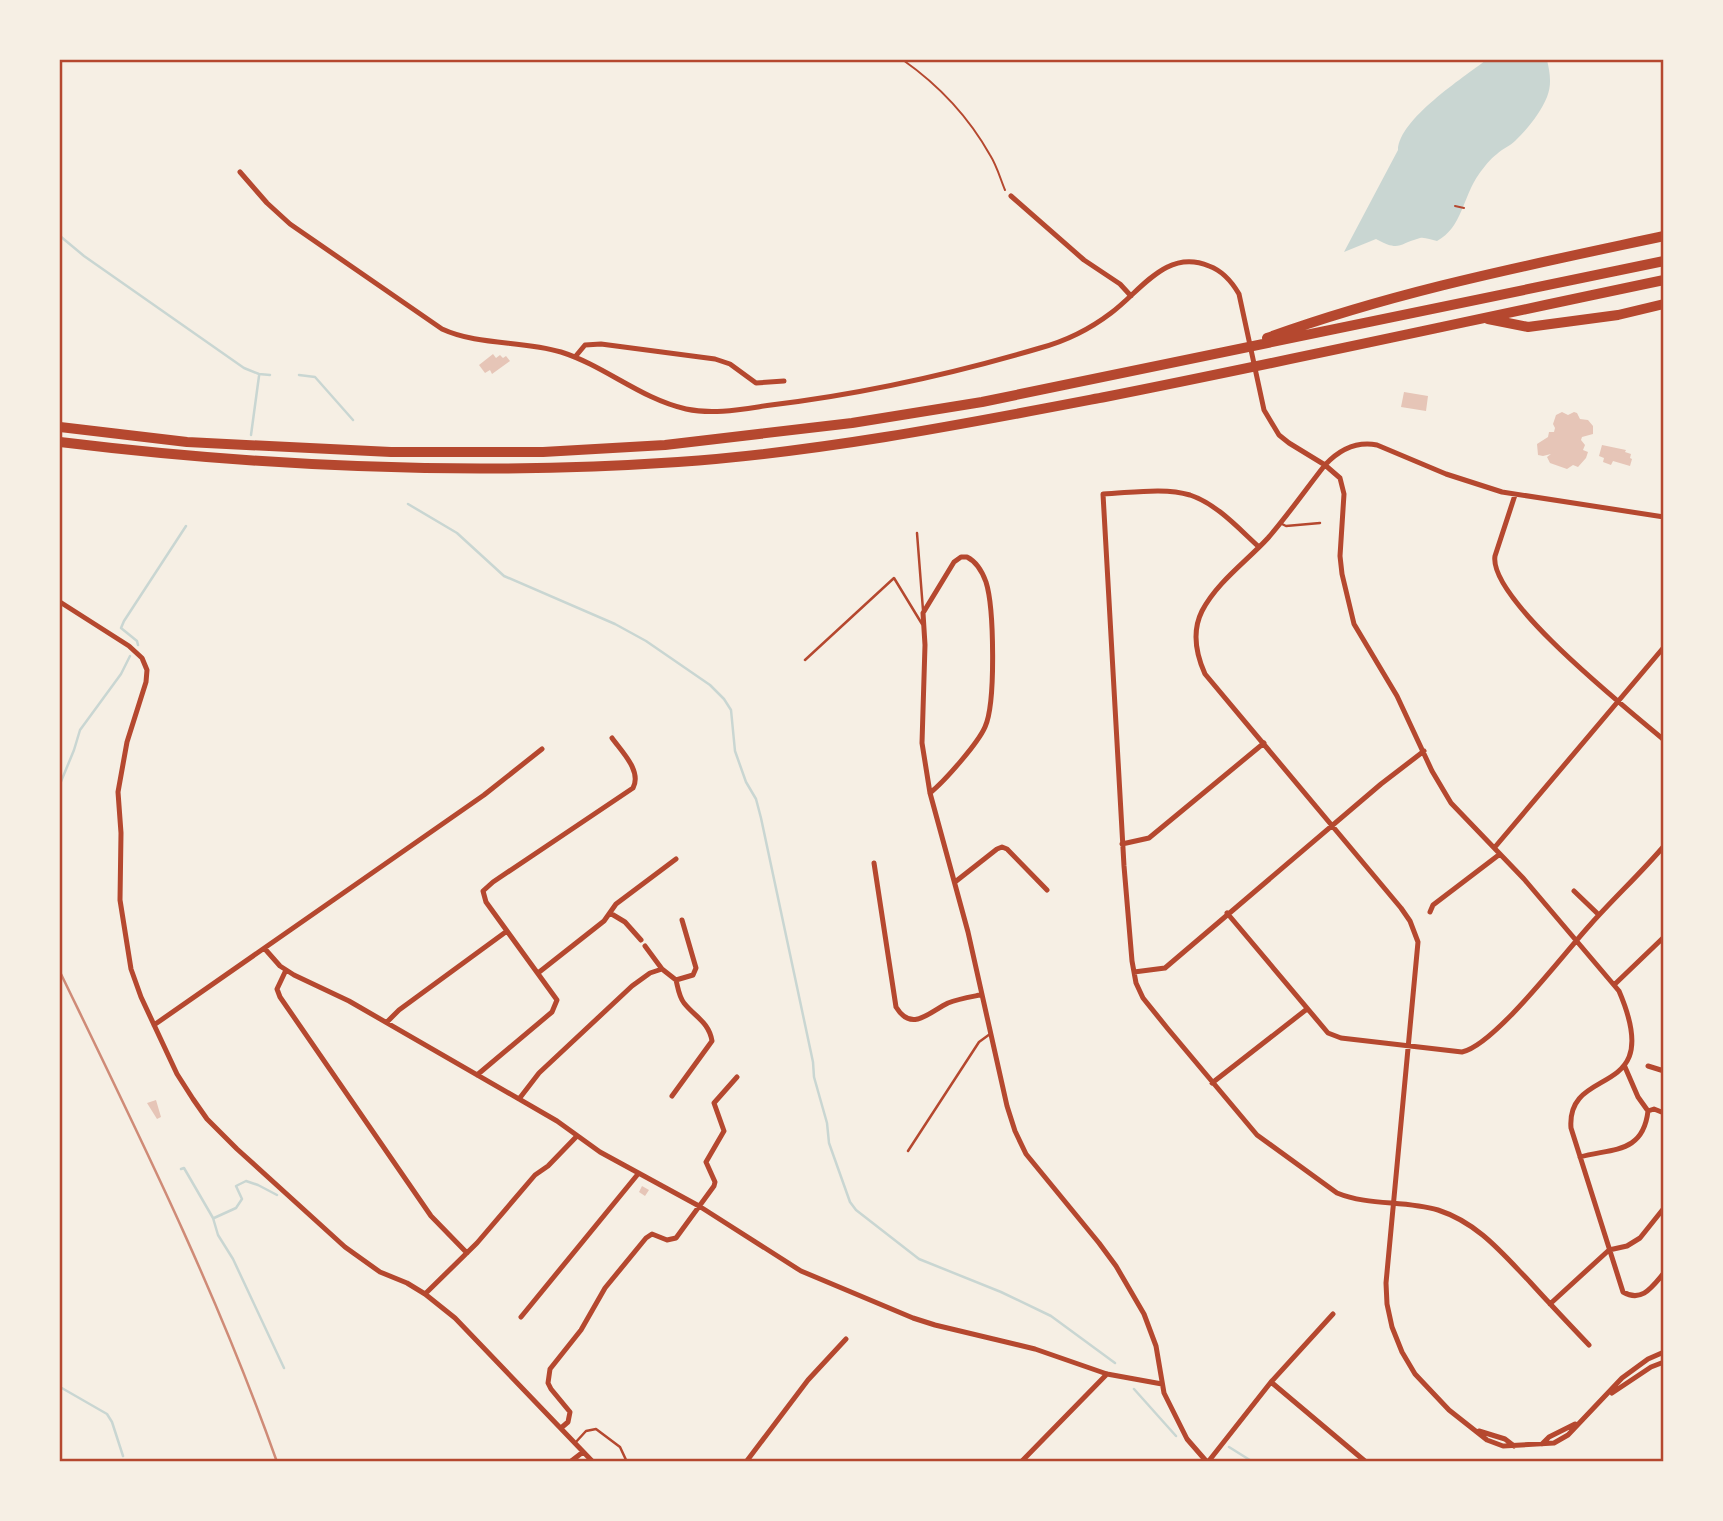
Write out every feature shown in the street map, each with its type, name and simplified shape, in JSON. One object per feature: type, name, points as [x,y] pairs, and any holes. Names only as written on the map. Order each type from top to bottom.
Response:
[{"type":"highway","points":[[1627,244],[1664,229]]},
{"type":"highway","points":[[1232,351],[1294,328],[1415,291],[1664,236]]},
{"type":"highway","points":[[60,426],[187,442],[258,447],[450,453],[604,449],[758,435],[897,416],[994,399],[1664,261]]},
{"type":"highway","points":[[60,442],[169,455],[393,469],[487,470],[679,462],[823,446],[981,421],[1233,372],[1664,280]]},
{"type":"highway","points":[[1486,318],[1528,327],[1618,315],[1664,304]]},
{"type":"street","points":[[240,172],[290,224],[442,329],[466,338],[529,345],[575,357],[673,405],[698,411],[731,410],[870,390],[1040,348],[1085,330],[1111,313],[1166,267],[1184,262],[1201,263],[1220,271],[1233,284],[1239,295],[1264,410],[1279,435],[1336,473],[1343,485],[1340,556],[1354,624],[1397,696],[1450,802],[1500,853],[1615,984],[1626,1009],[1632,1048],[1625,1067],[1611,1079],[1580,1096],[1572,1112],[1571,1128],[1619,1285],[1628,1295],[1641,1295],[1664,1273]]},
{"type":"street","points":[[1010,196],[1084,260],[1120,284],[1131,296]]},
{"type":"street","points":[[575,357],[585,345],[601,344],[721,360],[756,383],[784,381]]},
{"type":"street","points":[[725,371],[730,365]]},
{"type":"street","points":[[1664,517],[1515,495],[1446,474],[1368,443],[1349,447],[1325,465],[1280,523],[1213,594],[1201,612],[1196,645],[1205,674],[1401,908],[1414,931],[1418,948],[1385,1283],[1392,1327],[1415,1374],[1449,1410],[1476,1430],[1505,1438],[1514,1446],[1554,1443],[1568,1435],[1622,1378],[1647,1359],[1664,1352]]},
{"type":"street","points":[[1259,547],[1214,508],[1189,495],[1175,492],[1103,495],[1122,844],[1133,972],[1143,998],[1212,1083],[1263,1140],[1329,1187],[1351,1199],[1438,1210],[1464,1222],[1495,1244],[1589,1345]]},
{"type":"street","points":[[1515,495],[1495,556],[1494,567],[1499,578],[1530,618],[1581,671],[1664,740]]},
{"type":"street","points":[[930,793],[984,729],[992,700],[990,610],[986,583],[975,561],[967,557],[961,557],[954,562],[923,613],[922,743],[930,793],[955,882],[1009,1113],[1021,1146],[1099,1243],[1127,1284],[1153,1332],[1164,1393],[1187,1439],[1207,1461],[1271,1382],[1333,1314]]},
{"type":"street","points":[[60,602],[129,646],[142,658],[147,670],[146,682],[127,742],[118,792],[121,909],[131,969],[153,1025],[192,1099],[207,1119],[237,1149],[345,1247],[380,1272],[425,1294],[455,1318],[593,1461]]},
{"type":"street","points":[[1494,847],[1664,647]]},
{"type":"street","points":[[477,1075],[556,1007],[555,995],[508,931],[483,891],[633,788],[637,778],[635,771],[612,738]]},
{"type":"street","points":[[1122,844],[1149,838],[1264,744]]},
{"type":"street","points":[[153,1025],[484,794],[542,749]]},
{"type":"street","points":[[1133,972],[1165,968],[1227,913],[1424,751]]},
{"type":"street","points":[[1227,913],[1322,1028],[1334,1036],[1462,1052],[1480,1045],[1664,846]]},
{"type":"street","points":[[955,882],[1002,847],[1047,890]]},
{"type":"street","points":[[1430,912],[1433,905],[1500,853]]},
{"type":"street","points":[[538,973],[604,921],[616,904],[676,859]]},
{"type":"street","points":[[874,863],[896,1007],[900,1014],[915,1020],[924,1018],[956,1000],[980,995]]},
{"type":"street","points":[[1574,891],[1599,915]]},
{"type":"street","points":[[610,913],[625,922],[662,969],[676,980],[682,1001],[709,1028],[712,1041],[672,1096]]},
{"type":"street","points":[[676,980],[693,975],[696,968],[682,920]]},
{"type":"street","points":[[387,1022],[399,1010],[508,931]]},
{"type":"street","points":[[1615,984],[1664,937]]},
{"type":"street","points":[[265,949],[286,970],[387,1022],[519,1099],[600,1152],[699,1206],[801,1270],[913,1318],[1035,1349],[1107,1374],[1162,1384]]},
{"type":"street","points":[[519,1099],[539,1073],[632,986],[650,973],[662,969]]},
{"type":"street","points":[[286,970],[277,989],[280,997],[431,1216],[467,1253]]},
{"type":"street","points":[[1212,1083],[1307,1009]]},
{"type":"street","points":[[1648,1066],[1664,1071]]},
{"type":"street","points":[[1625,1067],[1638,1097],[1648,1111]]},
{"type":"street","points":[[561,1428],[568,1422],[570,1412],[553,1394],[548,1383],[554,1363],[581,1330],[606,1288],[646,1238],[652,1234],[667,1240],[676,1238],[715,1182],[706,1162],[724,1131],[714,1103],[737,1077]]},
{"type":"street","points":[[1648,1111],[1654,1109],[1664,1113]]},
{"type":"street","points":[[1580,1157],[1625,1148],[1635,1142],[1642,1132],[1648,1111]]},
{"type":"street","points":[[425,1294],[467,1253],[535,1175],[548,1166],[577,1136]]},
{"type":"street","points":[[521,1317],[638,1174]]},
{"type":"street","points":[[1550,1304],[1609,1250],[1627,1246],[1640,1238],[1664,1208]]},
{"type":"street","points":[[746,1461],[808,1380],[846,1339]]},
{"type":"street","points":[[1606,1396],[1651,1367],[1664,1362]]},
{"type":"street","points":[[1021,1461],[1107,1374]]},
{"type":"street","points":[[1271,1382],[1366,1461]]},
{"type":"street","points":[[570,1461],[583,1452]]},
{"type":"lane","points":[[1280,523],[1286,526],[1320,523]]},
{"type":"lane","points":[[917,533],[923,613]]},
{"type":"lane","points":[[805,660],[894,578],[924,627]]},
{"type":"lane","points":[[908,1151],[979,1042],[990,1034]]},
{"type":"lane","points":[[575,1443],[586,1432],[596,1429],[620,1447],[627,1461]]},
{"type":"path","points":[[903,60],[931,79],[964,114],[992,157],[1010,196]]},
{"type":"path","points":[[1455,206],[1464,208]]},
{"type":"shaded area","points":[[1486,60],[1547,60],[1549,92],[1533,120],[1515,141],[1494,156],[1483,169],[1452,228],[1437,241],[1420,238],[1395,246],[1376,239],[1344,252],[1409,125],[1448,88]]},
{"type":"building","points":[[493,354],[496,358],[500,355],[503,358],[506,356],[510,361],[492,374],[490,370],[485,373],[479,365]]},
{"type":"building","points":[[1404,392],[1428,396],[1426,411],[1401,407]]},
{"type":"building","points":[[1562,412],[1568,415],[1577,413],[1580,419],[1588,420],[1593,426],[1593,434],[1582,437],[1585,445],[1583,450],[1588,452],[1578,467],[1573,465],[1567,469],[1550,463],[1547,457],[1551,454],[1538,455],[1537,444],[1548,437],[1549,432],[1554,432],[1556,415]]},
{"type":"building","points":[[1602,445],[1626,450],[1625,452],[1631,454],[1630,466],[1613,461],[1611,465],[1603,462],[1604,458],[1599,456]]},
{"type":"building","points":[[156,1100],[161,1117],[157,1119],[147,1103]]},
{"type":"building","points":[[642,1186],[649,1190],[645,1196],[639,1192]]},
{"type":"waterway","points":[[60,236],[84,256],[244,368],[270,375]]},
{"type":"waterway","points":[[299,375],[315,377],[353,420]]},
{"type":"waterway","points":[[251,435],[259,376]]},
{"type":"waterway","points":[[408,504],[457,533],[504,576],[615,624],[646,641],[710,685],[724,699],[731,710],[735,751],[746,782],[756,799],[761,818],[814,1077],[827,1123],[829,1143],[850,1202],[856,1210],[919,1259],[1001,1292],[1051,1316],[1115,1363]]},
{"type":"waterway","points":[[138,645],[137,641],[121,628],[186,526]]},
{"type":"waterway","points":[[60,784],[80,730],[121,674],[130,656]]},
{"type":"waterway","points":[[181,1169],[184,1168],[213,1218],[218,1235],[233,1259],[284,1368]]},
{"type":"waterway","points":[[214,1218],[236,1208],[242,1199],[236,1186],[246,1181],[277,1195]]},
{"type":"waterway","points":[[60,1387],[107,1414],[123,1456]]},
{"type":"waterway","points":[[1134,1389],[1176,1436]]},
{"type":"waterway","points":[[1229,1447],[1253,1462]]},
{"type":"railway","points":[[60,972],[203,1275],[277,1462]]}]
